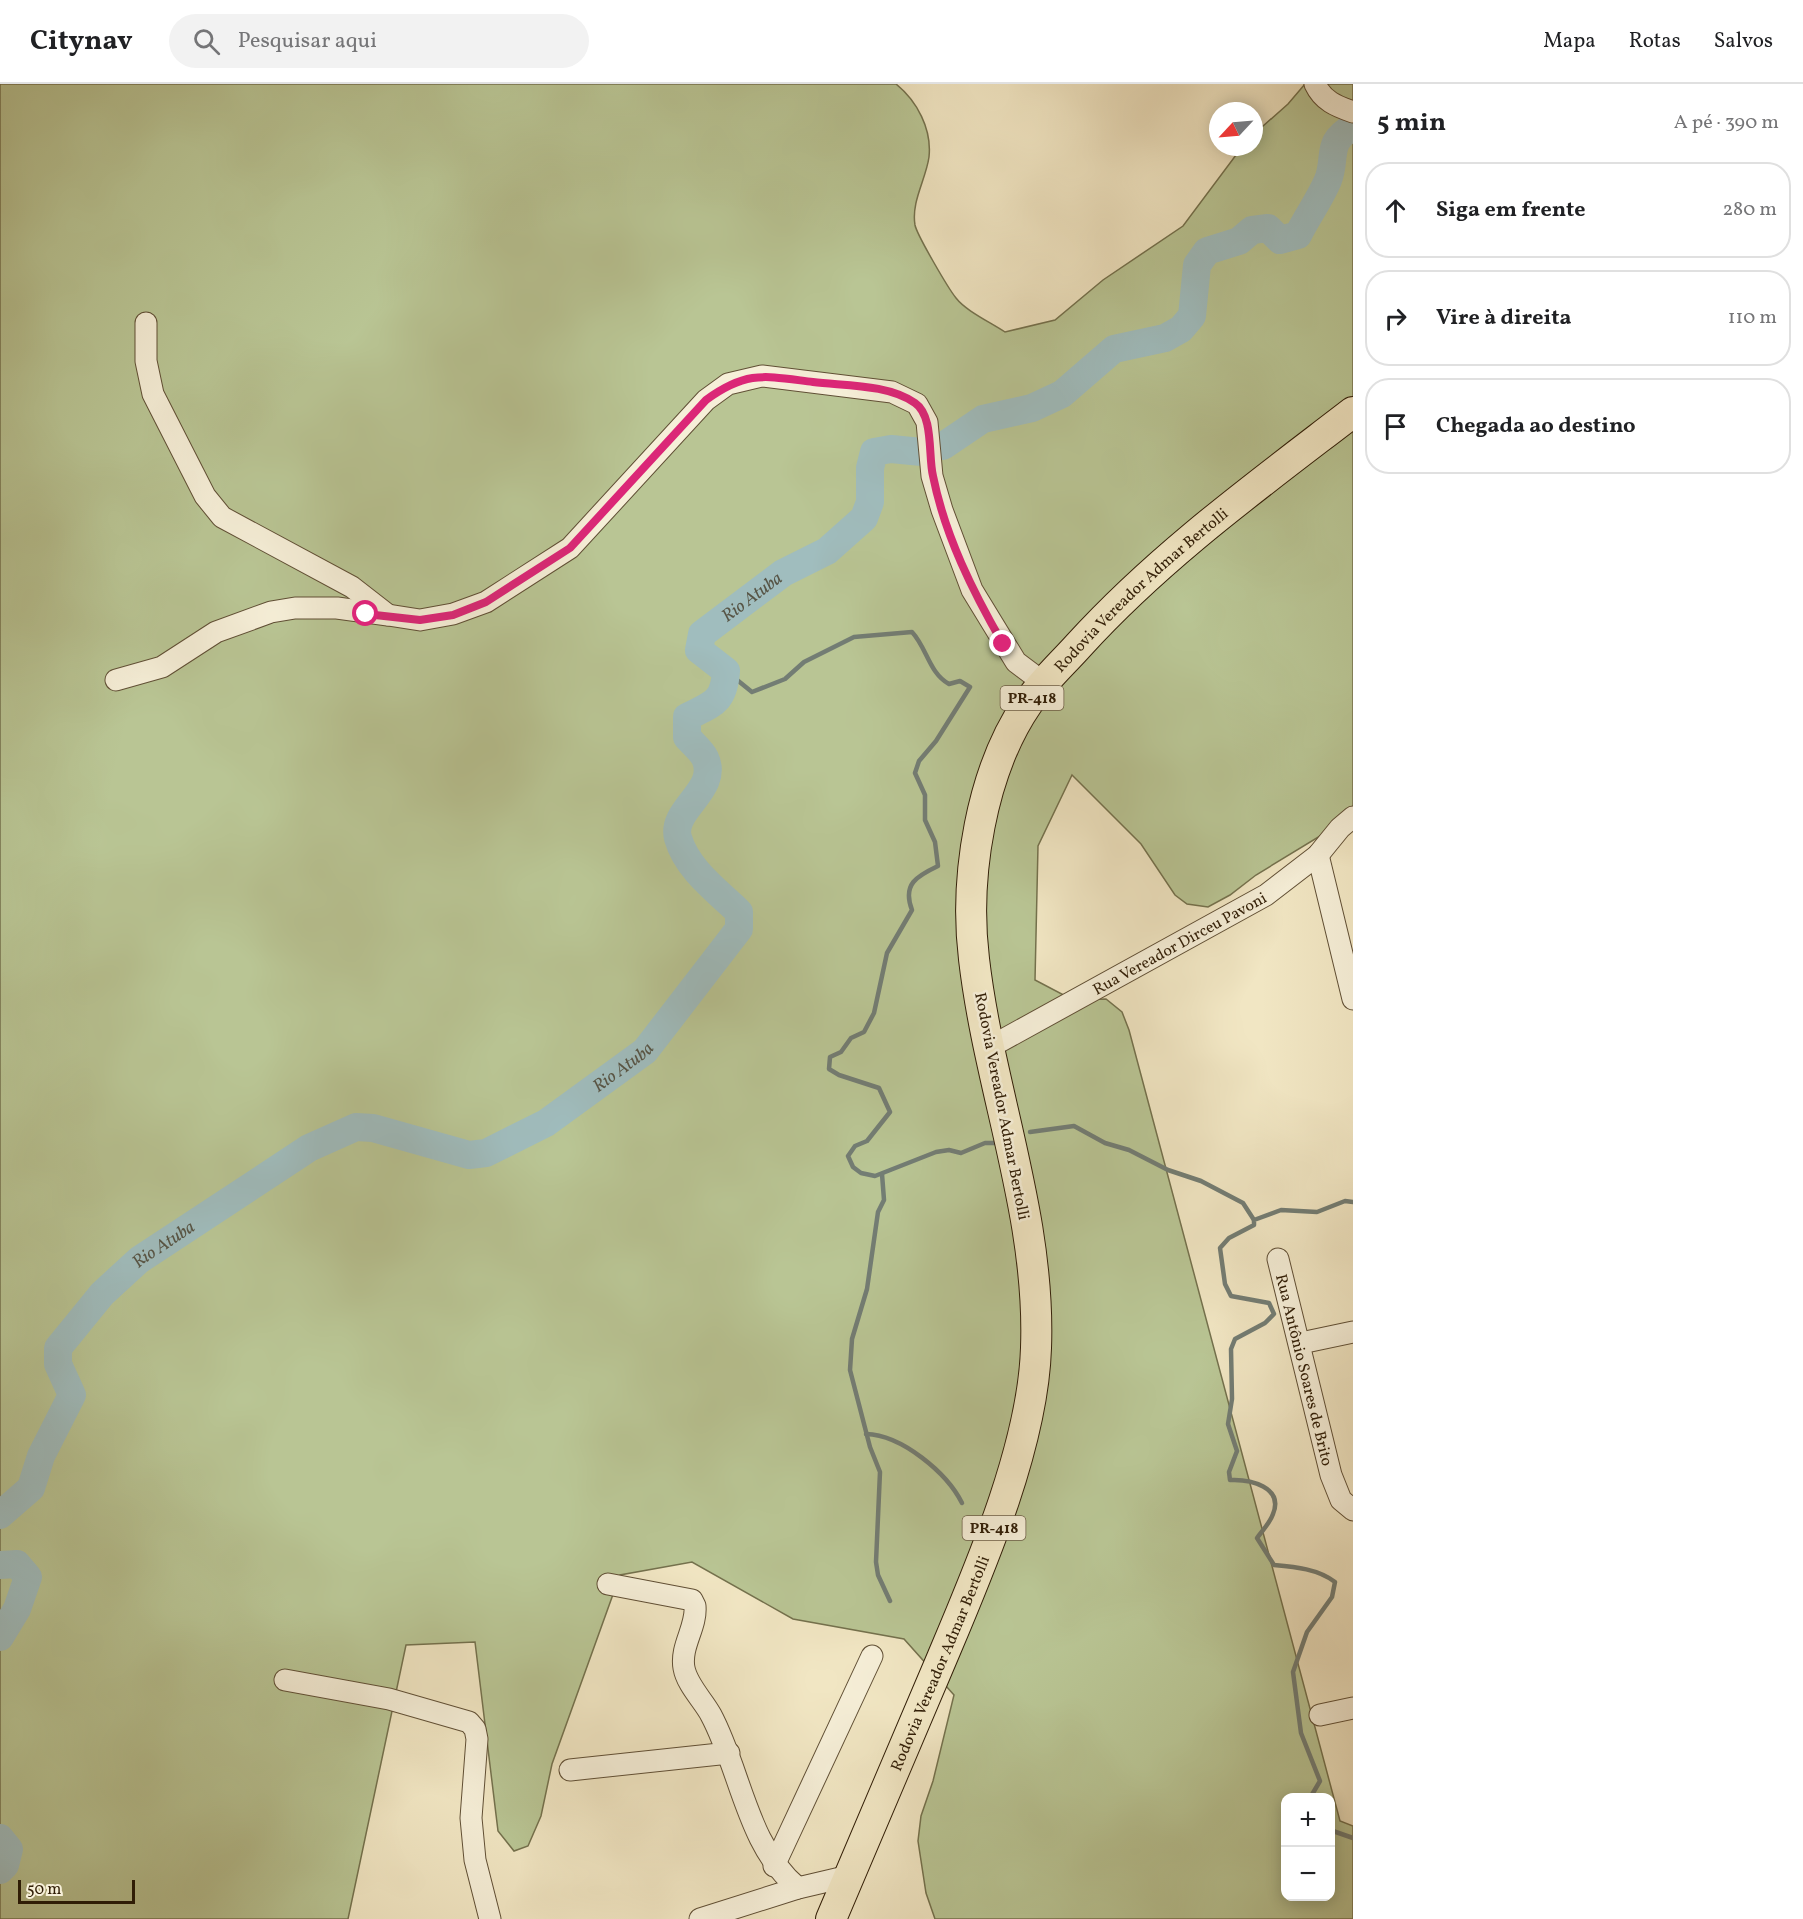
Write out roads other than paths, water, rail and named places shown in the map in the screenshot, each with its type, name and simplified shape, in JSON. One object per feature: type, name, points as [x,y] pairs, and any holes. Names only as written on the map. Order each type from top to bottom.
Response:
[{"type":"highway","name":"Rodovia Vereador Admar Bertolli","points":[[831,1919],[963,1608],[999,1513],[1024,1428],[1036,1352],[1036,1286],[1022,1196],[990,1047],[974,957],[973,881],[988,789],[1003,749],[1027,704],[1120,599],[1219,516],[1353,412]]},
{"type":"street","points":[[1315,84],[1321,95],[1335,106],[1353,112]]},
{"type":"street","points":[[146,323],[146,361],[153,394],[205,496],[222,517],[352,587],[388,615]]},
{"type":"street","points":[[116,680],[162,667],[216,632],[271,612],[295,608],[337,608],[420,620],[453,615],[495,596],[570,548],[706,400],[728,384],[762,376],[892,392],[917,404],[927,422],[932,476],[942,510],[972,590],[1016,662],[1044,683]]},
{"type":"street","name":"Rua Vereador Dirceu Pavoni","points":[[990,1047],[1266,895],[1318,855],[1340,828],[1353,817]]},
{"type":"street","points":[[1318,855],[1353,999]]},
{"type":"street","name":"Rua Antônio Soares de Brito","points":[[1278,1259],[1331,1475],[1341,1500],[1352,1510]]},
{"type":"street","points":[[1300,1343],[1353,1332]]},
{"type":"street","points":[[608,1584],[692,1600],[696,1612],[683,1657],[684,1670],[710,1713],[729,1753],[761,1841],[774,1866],[798,1888]]},
{"type":"street","points":[[774,1866],[872,1656]]},
{"type":"street","points":[[285,1680],[389,1700],[469,1722],[475,1729],[477,1739],[471,1818],[475,1860],[490,1919]]},
{"type":"street","points":[[1320,1715],[1353,1708]]},
{"type":"street","points":[[570,1770],[729,1753]]},
{"type":"street","points":[[699,1919],[798,1888],[849,1876]]},
{"type":"waterway","name":"Rio Atuba","points":[[943,446],[983,419],[1032,408],[1062,394],[1114,349],[1165,338],[1181,329],[1192,316],[1197,265],[1207,251],[1239,241],[1252,230],[1268,228],[1280,240],[1298,235],[1328,180],[1335,144],[1344,133],[1353,127]]},
{"type":"waterway","name":"Rio Atuba","points":[[0,1515],[31,1488],[41,1456],[72,1395],[58,1364],[58,1348],[102,1294],[139,1260],[309,1148],[356,1127],[373,1128],[469,1155],[486,1153],[546,1123],[645,1051],[739,929],[739,912],[695,869],[688,860],[678,838],[677,828],[681,818],[701,790],[708,769],[705,758],[687,737],[687,717],[715,701],[723,690],[725,682],[726,671],[699,650],[702,634],[783,573],[827,551],[864,518],[870,502],[870,468],[874,452],[891,449],[922,452]]},
{"type":"waterway","points":[[726,671],[752,692],[785,679],[804,662],[854,637],[912,632],[932,667],[942,679],[949,684],[960,681],[970,687],[936,741],[919,761],[915,773],[925,795],[925,820],[935,842],[938,866],[918,877],[910,887],[909,901],[912,910],[887,953],[874,1013],[864,1032],[851,1038],[841,1052],[830,1057],[829,1069],[839,1075],[879,1088],[890,1112],[867,1141],[855,1146],[848,1156],[853,1167],[861,1173],[875,1176],[936,1152],[949,1150],[961,1153],[985,1143],[999,1143]]},
{"type":"waterway","points":[[1030,1132],[1074,1126],[1105,1143],[1129,1150],[1168,1170],[1201,1181],[1243,1203],[1254,1220]]},
{"type":"waterway","points":[[882,1174],[884,1200],[878,1212],[867,1289],[852,1339],[850,1370],[870,1447],[880,1472],[876,1562],[878,1575],[890,1601]]},
{"type":"waterway","points":[[1313,1793],[1320,1781],[1301,1733],[1293,1672],[1307,1632],[1332,1597],[1335,1582],[1314,1571],[1274,1565],[1257,1538],[1272,1517],[1274,1497],[1270,1491],[1255,1483],[1230,1480],[1229,1472],[1237,1451],[1228,1424],[1232,1399],[1231,1349],[1235,1339],[1265,1323],[1274,1314],[1269,1303],[1231,1296],[1225,1284],[1220,1248],[1229,1238],[1254,1225],[1254,1220],[1281,1210],[1317,1212],[1345,1201],[1353,1202]]},
{"type":"waterway","points":[[866,1434],[894,1441],[922,1458],[946,1480],[962,1503]]},
{"type":"waterway","name":"Rio Atuba","points":[[0,1565],[17,1564],[28,1577],[17,1609],[0,1637]]},
{"type":"waterway","points":[[1335,1832],[1353,1838]]},
{"type":"waterway","name":"Rio Atuba","points":[[0,1838],[9,1849],[5,1865],[0,1870]]}]
